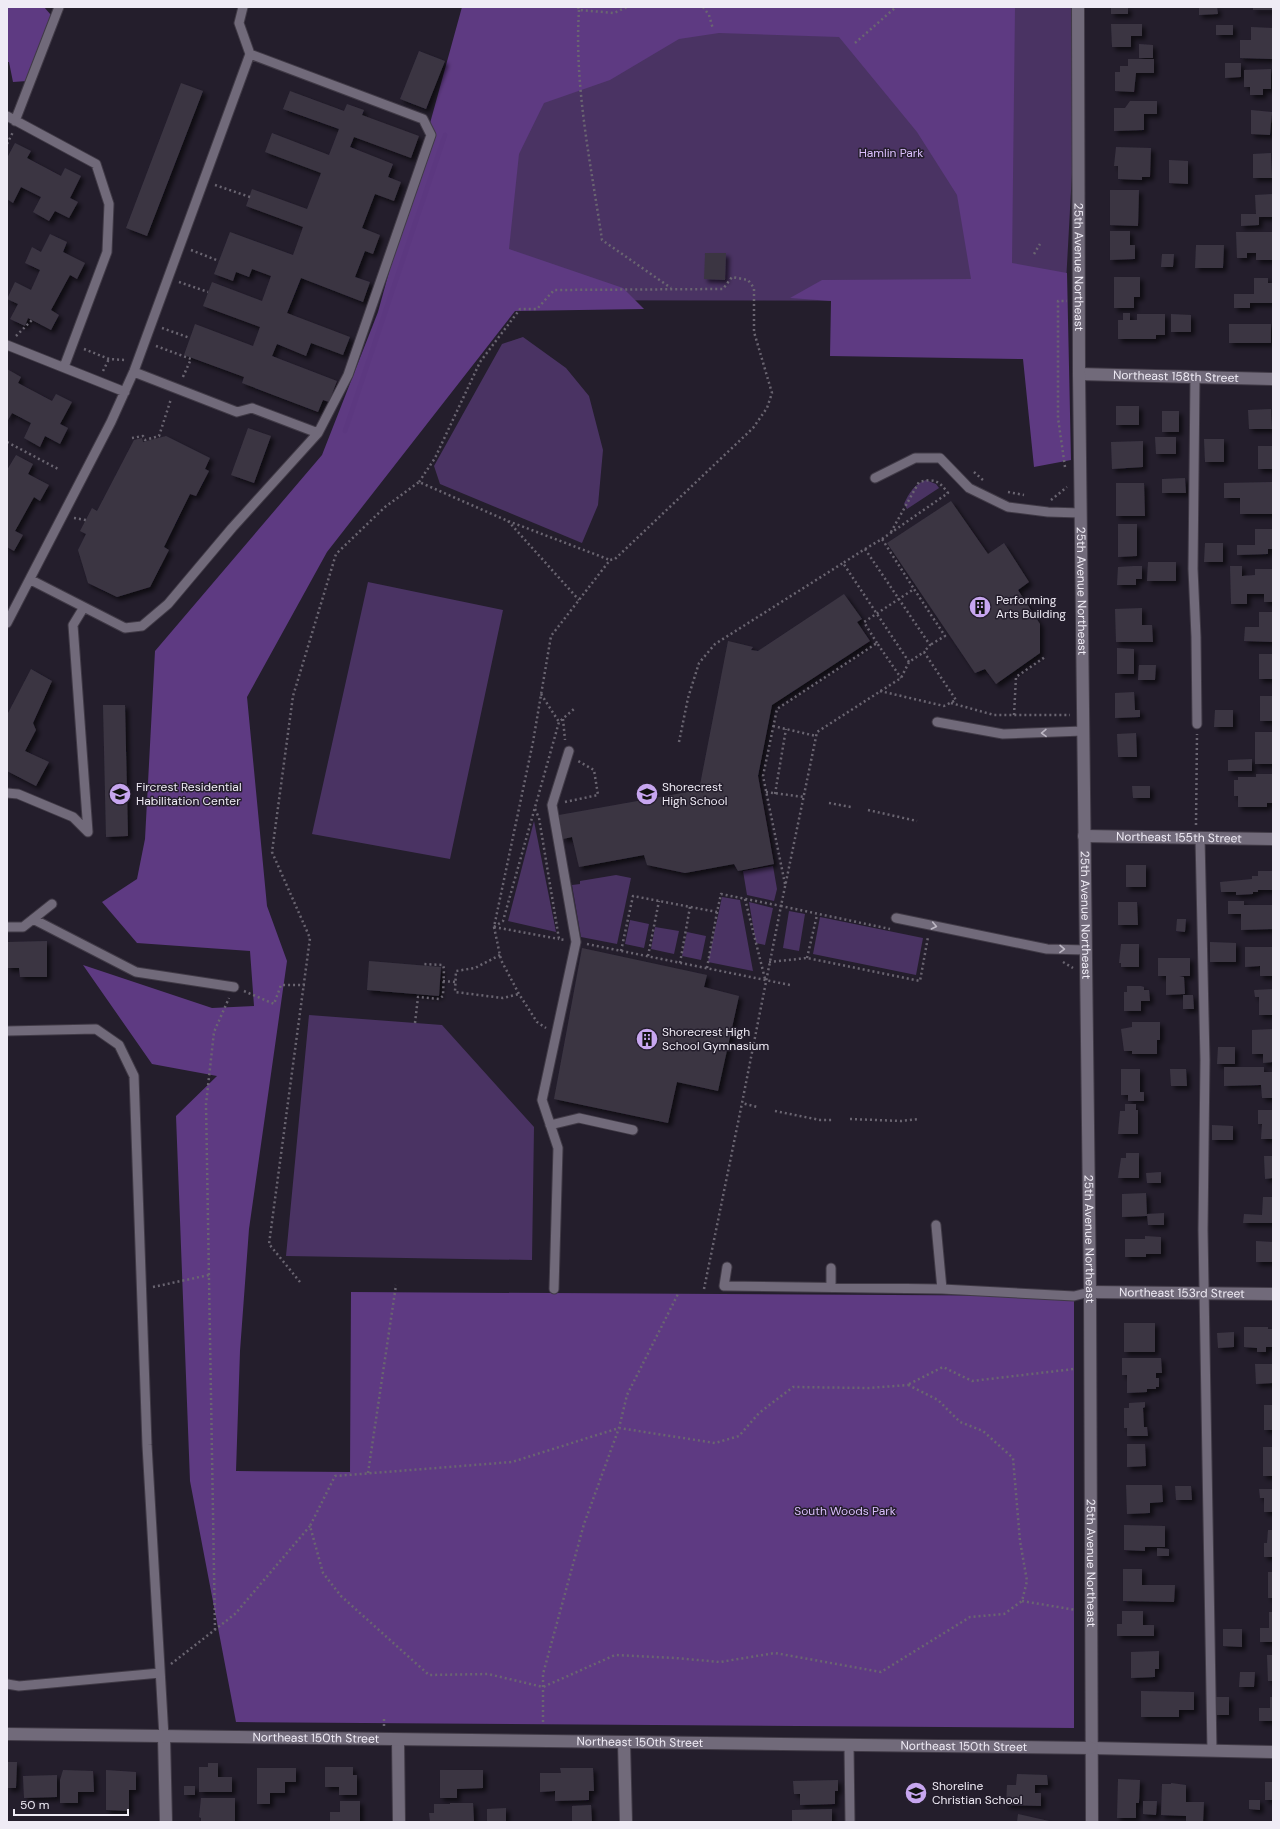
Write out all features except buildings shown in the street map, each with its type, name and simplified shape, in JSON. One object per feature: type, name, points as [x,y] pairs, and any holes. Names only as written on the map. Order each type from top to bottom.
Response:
[{"type":"street","name":"25th Avenue Northeast","points":[[1078,7],[1079,374],[1090,1292],[1092,1822]]},
{"type":"street","name":"Northeast 158th Street","points":[[1079,374],[1273,379]]},
{"type":"street","name":"Northeast 155th Street","points":[[1084,836],[1273,839]]},
{"type":"street","name":"Northeast 153rd Street","points":[[1090,1292],[1273,1294]]},
{"type":"street","name":"Northeast 150th Street","points":[[7,1734],[1091,1748],[1273,1752]]},
{"type":"street","points":[[164,1737],[166,1822]]},
{"type":"street","points":[[398,1740],[399,1822]]},
{"type":"street","points":[[624,1743],[626,1822]]},
{"type":"lane","points":[[59,7],[12,123],[96,164],[109,204],[107,252],[64,367]]},
{"type":"lane","points":[[7,623],[134,372],[250,54],[239,23],[242,7]]},
{"type":"lane","points":[[30,580],[125,628],[142,626],[168,604],[232,528],[318,433],[348,375],[431,134],[423,119],[250,54]]},
{"type":"lane","points":[[7,345],[125,392]]},
{"type":"lane","points":[[134,372],[237,412],[252,408],[318,433]]},
{"type":"lane","points":[[1195,377],[1193,569],[1196,637],[1197,724]]},
{"type":"lane","points":[[875,478],[915,458],[940,458],[969,488],[1008,507],[1048,512],[1081,513]]},
{"type":"lane","points":[[7,793],[18,794],[73,817],[88,832],[73,625],[84,607]]},
{"type":"lane","points":[[937,722],[1003,734],[1083,731]]},
{"type":"lane","points":[[554,1289],[558,1148],[542,1100],[576,942],[552,805],[569,751]]},
{"type":"lane","points":[[1198,838],[1205,1060],[1203,1230],[1212,1751]]},
{"type":"lane","points":[[7,927],[23,926],[52,904]]},
{"type":"lane","points":[[896,918],[1047,949],[1086,950]]},
{"type":"lane","points":[[33,919],[136,972],[234,987]]},
{"type":"lane","points":[[7,1031],[96,1029],[119,1045],[134,1076],[147,1446],[164,1737]]},
{"type":"lane","points":[[550,1125],[580,1118],[633,1130]]},
{"type":"lane","points":[[936,1225],[942,1289]]},
{"type":"lane","points":[[727,1267],[724,1286],[942,1289],[1074,1296],[1090,1292]]},
{"type":"lane","points":[[831,1268],[831,1287]]},
{"type":"lane","points":[[7,1684],[19,1686],[160,1673]]},
{"type":"lane","points":[[848,1746],[850,1822]]},
{"type":"path","points":[[627,7],[614,13],[579,8],[577,39],[580,90],[602,240],[672,289]]},
{"type":"path","points":[[703,7],[709,15],[713,29]]},
{"type":"path","points":[[855,43],[896,7]]},
{"type":"path","points":[[7,144],[12,123]]},
{"type":"path","points":[[215,185],[250,197]]},
{"type":"path","points":[[1034,254],[1040,244]]},
{"type":"path","points":[[191,250],[219,261]]},
{"type":"path","points":[[300,1282],[269,1244],[305,985],[310,938],[272,852],[293,696],[336,554],[384,507],[419,482],[435,458],[480,362],[520,309],[537,308],[554,290],[724,289],[732,277],[748,280],[754,288],[754,332],[772,393],[767,408],[753,428],[615,559],[610,560],[551,636],[533,742],[494,927],[500,955],[519,994],[537,1022],[556,1033]]},
{"type":"path","points":[[179,282],[208,292]]},
{"type":"path","points":[[1066,470],[1058,418],[1058,301],[1079,301]]},
{"type":"path","points":[[16,336],[32,320]]},
{"type":"path","points":[[162,328],[190,338]]},
{"type":"path","points":[[156,346],[191,359],[179,385]]},
{"type":"path","points":[[84,349],[109,359],[127,360]]},
{"type":"path","points":[[103,372],[109,359]]},
{"type":"path","points":[[132,438],[143,436],[144,440],[159,436],[171,399]]},
{"type":"path","points":[[7,442],[60,470]]},
{"type":"path","points":[[974,472],[986,482]]},
{"type":"path","points":[[679,742],[688,698],[699,663],[715,644],[882,539],[948,493],[939,482],[929,480],[919,482],[891,532]]},
{"type":"path","points":[[419,482],[508,521],[610,560]]},
{"type":"path","points":[[1044,499],[1052,500],[1068,486]]},
{"type":"path","points":[[1006,492],[1029,496]]},
{"type":"path","points":[[73,518],[86,520]]},
{"type":"path","points":[[508,521],[579,600]]},
{"type":"path","points":[[704,1289],[742,1103],[765,980],[817,732],[901,678],[909,662],[924,652],[930,645],[945,636],[882,539]]},
{"type":"path","points":[[865,549],[930,645]]},
{"type":"path","points":[[843,563],[909,662]]},
{"type":"path","points":[[901,678],[864,622],[914,589]]},
{"type":"path","points":[[785,886],[763,776],[777,709],[877,643]]},
{"type":"path","points":[[880,692],[944,706],[956,700],[924,652]]},
{"type":"path","points":[[1014,715],[1016,677],[1045,657]]},
{"type":"path","points":[[541,694],[560,722]]},
{"type":"path","points":[[950,703],[994,715],[1070,715]]},
{"type":"path","points":[[494,927],[503,921],[560,722],[574,709]]},
{"type":"path","points":[[563,719],[565,738],[569,751],[580,763],[594,770],[598,795],[565,802]]},
{"type":"path","points":[[1197,724],[1198,838]]},
{"type":"path","points":[[773,726],[816,736]]},
{"type":"path","points":[[775,794],[786,730]]},
{"type":"path","points":[[766,792],[804,797]]},
{"type":"path","points":[[829,803],[851,807]]},
{"type":"path","points":[[535,809],[539,818],[560,939]]},
{"type":"path","points":[[868,810],[917,821]]},
{"type":"path","points":[[707,968],[721,894],[745,898],[817,915],[891,929]]},
{"type":"path","points":[[621,951],[633,896],[717,912]]},
{"type":"path","points":[[745,898],[765,980]]},
{"type":"path","points":[[648,956],[659,901]]},
{"type":"path","points":[[680,963],[690,907]]},
{"type":"path","points":[[807,958],[817,915]]},
{"type":"path","points":[[494,927],[790,985]]},
{"type":"path","points":[[769,962],[807,958],[920,981],[929,937],[921,935]]},
{"type":"path","points":[[500,955],[475,968],[456,971],[455,992],[503,998],[519,994]]},
{"type":"path","points":[[415,1023],[418,997],[438,999],[443,996],[443,965],[422,964]]},
{"type":"path","points":[[444,981],[455,982]]},
{"type":"path","points":[[215,1630],[206,1104],[214,1032],[234,987],[274,1004],[281,984],[305,985]]},
{"type":"path","points":[[742,1103],[757,1107]]},
{"type":"path","points":[[775,1111],[820,1120],[833,1120]]},
{"type":"path","points":[[850,1119],[901,1121],[919,1119]]},
{"type":"path","points":[[141,1290],[209,1275]]},
{"type":"path","points":[[368,1473],[396,1285]]},
{"type":"path","points":[[543,1722],[543,1674],[584,1524],[619,1428],[627,1395],[679,1292]]},
{"type":"path","points":[[160,1673],[235,1614],[310,1526],[335,1476],[512,1462],[619,1428],[716,1443],[739,1436],[759,1413],[793,1388],[869,1388],[908,1385],[942,1368],[972,1381],[1074,1369]]},
{"type":"path","points":[[310,1526],[323,1573],[341,1596],[430,1675],[488,1674],[543,1687],[615,1655],[720,1662],[775,1653],[881,1672],[970,1617],[1004,1614],[1022,1601],[1027,1581],[1020,1541],[1013,1458],[983,1431],[960,1422],[938,1400],[908,1385]]},
{"type":"path","points":[[1022,1601],[1076,1610]]},
{"type":"path","points":[[384,1719],[384,1726]]},
{"type":"green space","points":[[7,7],[44,7],[51,15],[27,81],[13,82],[9,62],[7,62]]},
{"type":"green space","name":"South Woods Park","points":[[462,7],[1015,7],[1012,263],[1067,273],[1071,460],[1034,467],[1023,359],[830,356],[831,301],[790,298],[822,280],[971,279],[957,195],[917,132],[839,37],[719,33],[679,39],[610,80],[544,103],[519,154],[509,249],[623,288],[644,309],[515,311],[327,552],[247,697],[267,906],[287,961],[249,1229],[240,1351],[236,1471],[350,1472],[351,1292],[1074,1296],[1074,1728],[236,1722],[190,1481],[176,1116],[217,1076],[152,1064],[83,965],[212,1008],[254,1006],[250,951],[137,943],[102,902],[137,879],[145,839],[155,651],[322,455],[378,312]]},
{"type":"green space","name":"Hamlin Park","points":[[505,7],[1078,7],[1078,64],[1065,301],[406,300]]},
{"type":"green space","points":[[523,337],[566,368],[589,396],[603,450],[598,505],[582,543],[440,484],[434,466],[502,344]]},
{"type":"green space","points":[[926,480],[936,484],[939,488],[907,509],[904,504],[910,493],[915,486]]},
{"type":"green space","points":[[368,582],[503,610],[450,859],[312,834]]},
{"type":"green space","points":[[534,821],[556,932],[508,921]]},
{"type":"green space","points":[[773,866],[777,889],[774,901],[747,895],[743,871]]},
{"type":"green space","points":[[616,875],[631,878],[617,944],[581,937],[572,885],[580,884],[580,881]]},
{"type":"green space","points":[[722,897],[740,900],[753,971],[708,962]]},
{"type":"green space","points":[[749,902],[773,908],[765,945],[756,943]]},
{"type":"green space","points":[[789,911],[805,914],[799,951],[783,948]]},
{"type":"green space","points":[[820,917],[923,938],[916,975],[813,954]]},
{"type":"green space","points":[[630,920],[649,924],[644,948],[625,944]]},
{"type":"green space","points":[[655,927],[679,931],[674,954],[651,949]]},
{"type":"green space","points":[[687,932],[706,936],[701,960],[682,956]]},
{"type":"green space","points":[[309,1015],[442,1025],[534,1127],[532,1260],[286,1256]]},
{"type":"waterway","points":[[345,431],[445,135]]},
{"type":"place","name":"Performing Arts Building","points":[[980,607]]},
{"type":"place","name":"Fircrest Residential Habilitation Center","points":[[120,794]]},
{"type":"place","name":"Shorecrest High School","points":[[647,794]]},
{"type":"place","name":"Shorecrest High School Gymnasium","points":[[647,1039]]},
{"type":"place","name":"Shoreline Christian School","points":[[916,1793]]}]
